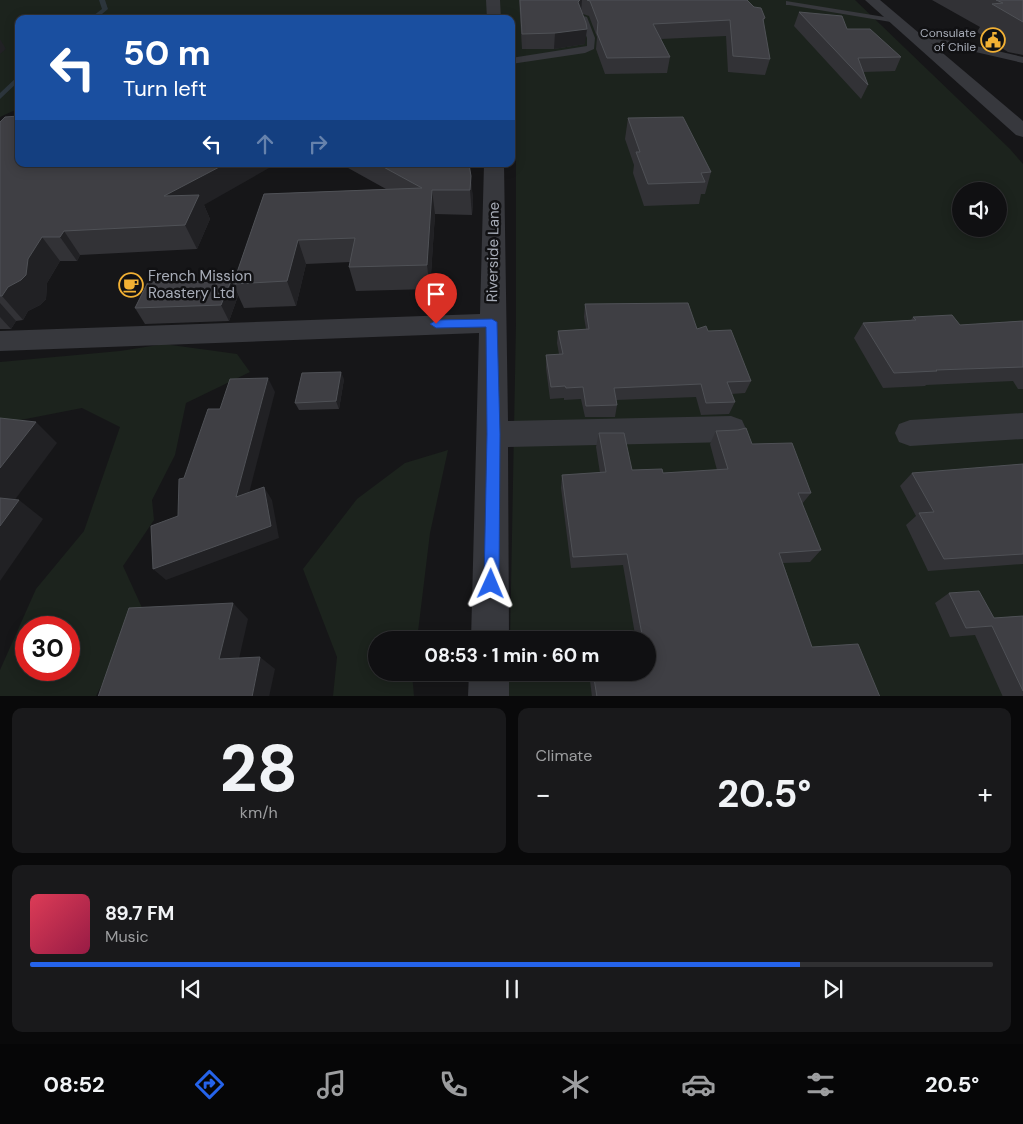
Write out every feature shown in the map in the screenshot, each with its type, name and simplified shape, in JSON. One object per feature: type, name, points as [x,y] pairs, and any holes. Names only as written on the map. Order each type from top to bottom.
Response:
[{"type":"street","points":[[493,0],[494,15]]},
{"type":"street","points":[[872,0],[1023,131]]},
{"type":"street","name":"Riverside Lane","points":[[490,631],[494,434],[492,322],[494,167]]},
{"type":"street","points":[[0,341],[492,322]]},
{"type":"street","points":[[910,433],[1023,426]]},
{"type":"street","points":[[494,434],[731,429]]},
{"type":"street","points":[[488,696],[489,681]]},
{"type":"lane","points":[[789,3],[896,21]]},
{"type":"lane","points":[[515,60],[585,50],[591,47],[591,38],[583,17]]},
{"type":"lane","points":[[918,39],[958,45],[1023,60]]},
{"type":"shaded area","points":[[0,0],[855,0],[1010,149],[1023,164],[1023,696],[509,696],[509,681],[656,681],[656,631],[510,631],[516,323],[515,15],[15,15],[15,111],[0,117]]},
{"type":"shaded area","points":[[164,344],[237,354],[250,372],[186,403],[175,455],[152,500],[154,520],[123,566],[143,610],[96,696],[0,696],[0,670],[15,636],[15,681],[80,681],[80,616],[24,616],[36,589],[84,531],[120,427],[82,408],[0,424],[0,362],[120,351]]},
{"type":"shaded area","points":[[448,450],[430,533],[418,631],[368,631],[368,681],[413,681],[414,696],[333,696],[337,657],[303,569],[357,499],[405,463]]},
{"type":"building","points":[[520,0],[580,0],[578,2],[587,29],[555,33],[522,34]]},
{"type":"building","points":[[587,0],[747,0],[754,7],[761,8],[765,18],[763,19],[770,59],[733,56],[730,20],[653,24],[670,57],[607,58],[597,33],[598,22],[590,1]]},
{"type":"building","points":[[996,0],[1023,0],[1023,22],[992,4],[1003,3]]},
{"type":"building","points":[[799,12],[842,16],[847,29],[870,29],[901,57],[858,58],[868,85]]},
{"type":"building","points":[[15,116],[15,167],[219,167],[164,196],[199,195],[185,225],[64,231],[60,237],[42,237],[28,259],[26,275],[8,287],[0,296],[0,122],[5,117]]},
{"type":"building","points":[[683,117],[711,172],[701,173],[705,182],[648,184],[636,152],[640,152],[628,118]]},
{"type":"building","points":[[384,167],[470,167],[470,190],[432,190],[427,265],[349,267],[355,238],[298,240],[287,281],[233,284],[264,194],[422,188]]},
{"type":"building","points":[[231,281],[221,305],[135,308],[148,282]]},
{"type":"building","points":[[688,303],[697,329],[706,326],[708,331],[731,330],[751,381],[727,382],[735,402],[706,403],[701,384],[614,388],[617,405],[586,406],[583,387],[551,387],[546,355],[563,354],[558,331],[589,329],[585,304]]},
{"type":"building","points":[[952,315],[960,325],[1023,321],[1023,367],[894,373],[863,323],[916,320],[913,317]]},
{"type":"building","points":[[341,372],[336,401],[295,403],[302,373]]},
{"type":"building","points":[[268,378],[236,497],[264,487],[271,526],[153,569],[151,526],[178,516],[179,479],[184,478],[208,409],[220,409],[230,379]]},
{"type":"building","points":[[0,418],[36,422],[0,468]]},
{"type":"building","points":[[746,428],[752,444],[792,443],[811,493],[798,493],[821,550],[779,553],[812,647],[858,644],[880,696],[597,696],[594,681],[656,681],[656,631],[641,631],[627,554],[573,557],[562,475],[606,472],[599,433],[624,433],[632,470],[662,469],[663,473],[728,469],[716,431]]},
{"type":"building","points":[[1023,464],[1023,554],[944,559],[919,513],[934,512],[912,473]]},
{"type":"building","points":[[0,498],[19,500],[0,526]]},
{"type":"building","points":[[979,591],[994,618],[1023,616],[1023,691],[992,626],[966,628],[949,593]]},
{"type":"building","points":[[233,603],[219,659],[260,657],[252,696],[98,696],[129,608]]},
{"type":"waterway","points":[[97,15],[105,9],[102,0]]},
{"type":"waterway","points":[[0,97],[15,81]]},
{"type":"place","name":"Consulate of Chile","points":[[993,40]]},
{"type":"place","name":"French Mission Roastery Ltd","points":[[131,285]]},
{"type":"route","points":[[436,324],[492,322],[494,434],[491,584]]}]
